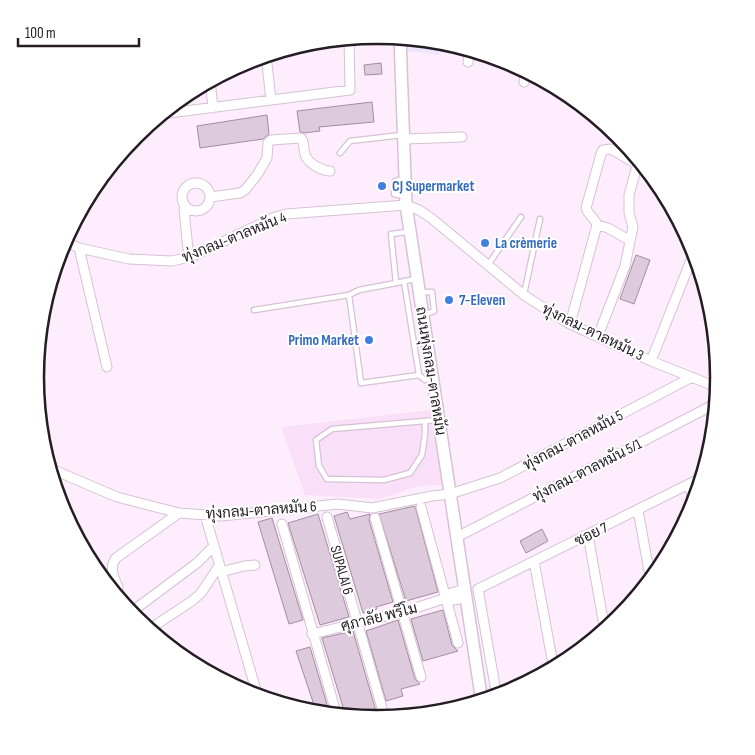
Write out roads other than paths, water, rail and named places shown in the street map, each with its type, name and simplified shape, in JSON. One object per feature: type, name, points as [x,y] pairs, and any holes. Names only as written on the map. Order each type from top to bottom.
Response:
[{"type":"street","name":"ถนนทุ่งกลม-ตาลหมัน","points":[[400,44],[406,201],[481,695]]},
{"type":"street","points":[[175,112],[350,90],[349,45]]},
{"type":"street","points":[[468,62],[469,56]]},
{"type":"street","points":[[267,62],[271,100]]},
{"type":"street","points":[[524,82],[525,78]]},
{"type":"street","points":[[211,88],[213,108]]},
{"type":"street","points":[[403,137],[462,137]]},
{"type":"street","points":[[210,197],[240,193],[244,190],[257,175],[267,158],[268,143],[271,140],[301,138],[308,161],[324,171],[330,171]]},
{"type":"street","points":[[570,324],[597,225],[586,208],[601,154],[603,150],[611,149],[631,161]]},
{"type":"street","points":[[598,336],[621,279],[633,227],[629,213],[629,195],[636,167]]},
{"type":"street","points":[[191,184],[201,184],[205,187],[210,197],[206,207],[202,210],[190,210],[182,197],[186,188],[191,184]]},
{"type":"street","name":"ทุ่งกลม-ตาลหมัน 4","points":[[72,244],[78,248],[129,259],[159,261],[184,259],[275,217],[286,214],[406,201]]},
{"type":"street","name":"ทุ่งกลม-ตาลหมัน 3","points":[[406,201],[431,218],[524,295],[570,324],[652,361],[711,385]]},
{"type":"street","points":[[186,206],[184,210],[188,249],[193,256]]},
{"type":"street","points":[[597,225],[608,228],[629,240]]},
{"type":"street","points":[[78,248],[107,368]]},
{"type":"street","points":[[652,361],[691,261]]},
{"type":"street","name":"ทุ่งกลม-ตาลหมัน 5","points":[[450,494],[500,478],[692,377]]},
{"type":"street","name":"ทุ่งกลม-ตาลหมัน 5/1","points":[[457,537],[710,408]]},
{"type":"street","name":"ทุ่งกลม-ตาลหมัน 6","points":[[57,471],[117,497],[178,513],[221,516],[338,504],[372,508],[450,494]]},
{"type":"street","name":"ซอย 7","points":[[496,690],[478,590],[695,482]]},
{"type":"street","points":[[690,484],[691,492]]},
{"type":"street","points":[[421,507],[458,643]]},
{"type":"street","points":[[638,510],[649,571]]},
{"type":"street","points":[[118,587],[112,574],[113,562],[116,558],[178,513]]},
{"type":"street","points":[[205,515],[255,688]]},
{"type":"street","name":"SUPALAI 6","points":[[327,517],[382,708]]},
{"type":"street","points":[[375,518],[421,677]]},
{"type":"street","points":[[282,524],[335,708]]},
{"type":"street","points":[[588,535],[603,623]]},
{"type":"street","points":[[137,608],[197,563],[213,547]]},
{"type":"street","points":[[534,562],[552,662]]},
{"type":"street","points":[[155,626],[192,601],[201,593],[220,569],[256,565]]},
{"type":"street","name":"ศุภาลัย พรีโม","points":[[312,634],[403,612],[446,598],[453,600],[465,594]]},
{"type":"lane","points":[[340,154],[350,141],[403,137]]},
{"type":"lane","points":[[488,265],[521,217]]},
{"type":"lane","points":[[524,295],[540,219]]},
{"type":"lane","points":[[396,283],[391,234],[410,232]]},
{"type":"lane","points":[[254,310],[349,295],[359,290],[417,279]]},
{"type":"lane","points":[[404,281],[419,375],[425,380],[432,379]]},
{"type":"lane","points":[[349,295],[361,383],[419,375]]},
{"type":"lane","points":[[412,334],[425,331]]},
{"type":"lane","points":[[425,421],[422,455],[410,473],[384,480],[327,479],[319,466],[316,440],[332,429],[425,421],[439,420]]},
{"type":"place","name":"CJ Supermarket","points":[[382,186]]},
{"type":"place","name":"La crèmerie","points":[[485,243]]},
{"type":"place","name":"7-Eleven","points":[[449,300]]},
{"type":"place","name":"Primo Market","points":[[369,340]]}]
